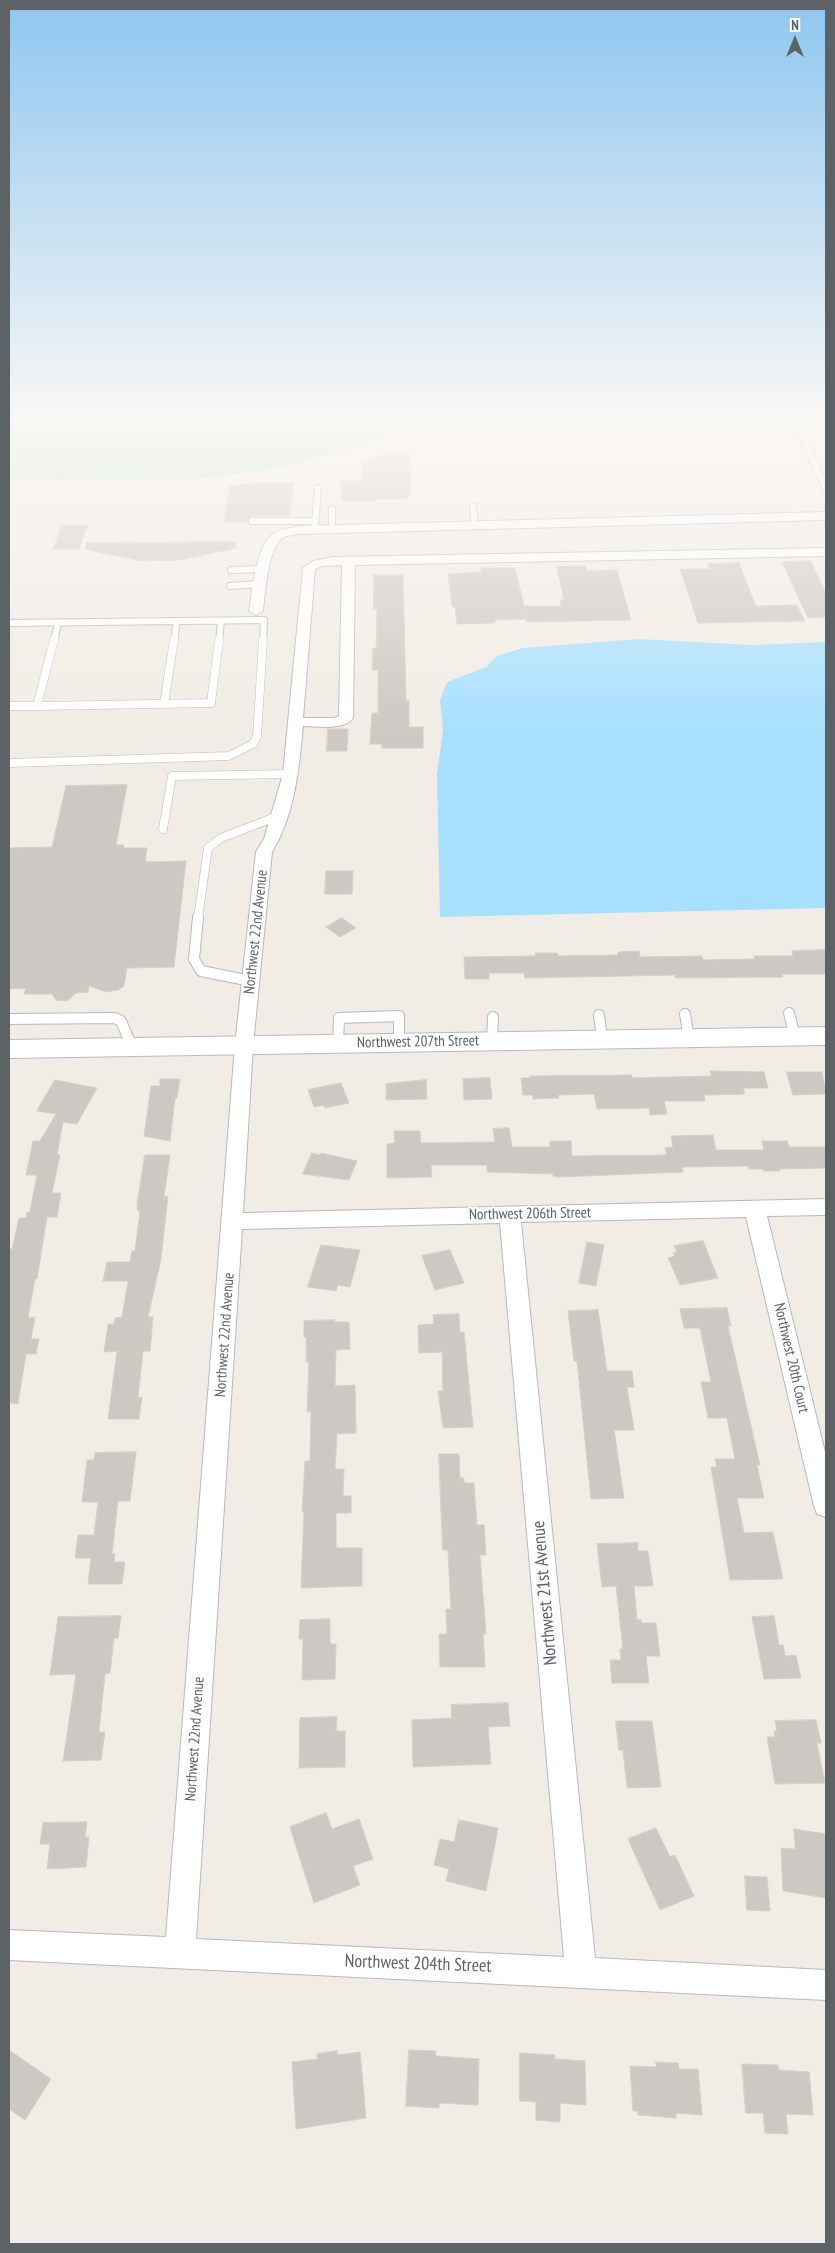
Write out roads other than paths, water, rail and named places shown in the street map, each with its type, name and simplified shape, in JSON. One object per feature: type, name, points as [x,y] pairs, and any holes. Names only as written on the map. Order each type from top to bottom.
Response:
[{"type":"street","points":[[260,615],[263,569],[273,541],[279,536],[315,525],[332,529],[540,524]]},
{"type":"street","points":[[297,722],[336,722],[346,718],[349,561],[826,552]]},
{"type":"street","name":"Northwest 22nd Avenue","points":[[180,1954],[244,1045],[264,852],[272,839],[291,774],[309,568],[313,564],[321,562],[349,561]]},
{"type":"street","name":"Northwest 207th Street","points":[[9,1049],[398,1043],[492,1029],[600,1027],[792,1024],[826,1036]]},
{"type":"street","name":"Northwest 206th Street","points":[[233,1221],[826,1207]]},
{"type":"street","name":"Northwest 20th Court","points":[[755,1209],[826,1506]]},
{"type":"street","name":"Northwest 21st Avenue","points":[[510,1215],[580,1972]]},
{"type":"street","name":"Northwest 204th Street","points":[[9,1945],[826,1985]]},
{"type":"lane","points":[[301,524],[315,525]]},
{"type":"lane","points":[[332,524],[332,529]]},
{"type":"lane","points":[[231,570],[263,569]]},
{"type":"lane","points":[[230,586],[261,584]]},
{"type":"lane","points":[[9,623],[222,621],[260,615],[257,737],[253,744],[229,756],[9,763]]},
{"type":"lane","points":[[164,704],[176,621]]},
{"type":"lane","points":[[9,706],[211,703],[222,621]]},
{"type":"lane","points":[[37,706],[58,623]]},
{"type":"lane","points":[[163,829],[172,776],[291,774]]},
{"type":"lane","points":[[251,981],[201,971],[194,959],[204,865],[208,848],[221,838],[278,816]]},
{"type":"lane","points":[[9,1019],[115,1018],[120,1021],[132,1047]]},
{"type":"water","points":[[639,639],[752,645],[826,642],[826,908],[440,917],[437,775],[443,729],[440,700],[447,682],[486,667],[497,656],[523,648]]}]
